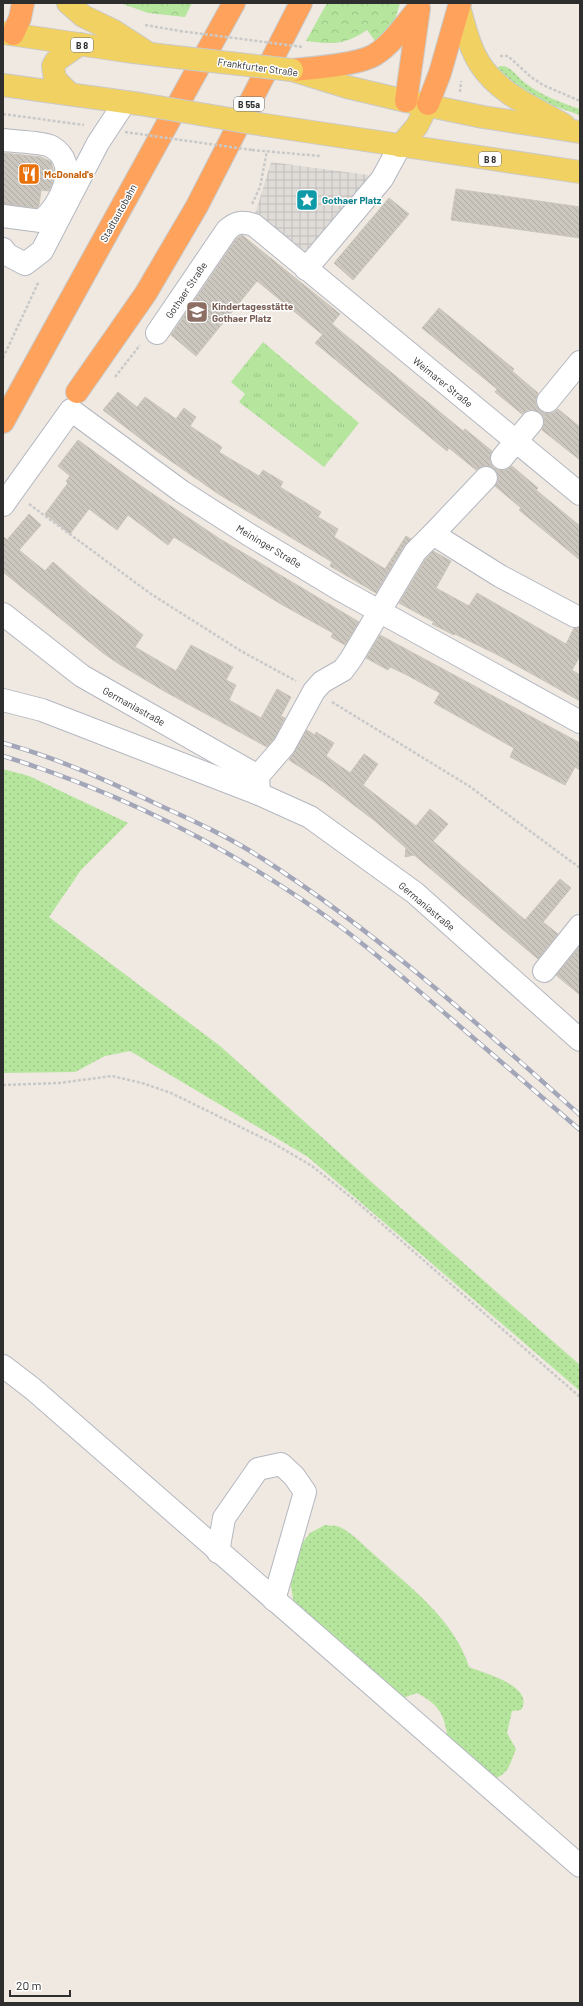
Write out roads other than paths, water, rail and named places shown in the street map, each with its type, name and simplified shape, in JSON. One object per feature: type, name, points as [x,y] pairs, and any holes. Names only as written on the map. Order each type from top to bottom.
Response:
[{"type":"highway","points":[[6,38],[20,18],[23,3]]},
{"type":"highway","name":"Stadtautobahn","points":[[3,422],[234,3]]},
{"type":"highway","name":"B 55a","points":[[77,392],[146,293],[197,206],[301,3]]},
{"type":"highway","points":[[428,104],[440,73],[459,5]]},
{"type":"highway","points":[[292,70],[324,67],[375,55],[389,43],[419,6]]},
{"type":"highway","points":[[406,101],[419,6]]},
{"type":"main road","points":[[68,3],[83,16],[159,55]]},
{"type":"main road","points":[[459,5],[469,40],[480,64],[490,78],[503,89],[578,132]]},
{"type":"main road","name":"Frankfurter Straße","points":[[6,38],[80,44],[159,55],[292,70],[347,87],[406,101],[428,104],[483,117],[578,132]]},
{"type":"main road","points":[[70,94],[55,78],[53,66],[56,61],[80,44]]},
{"type":"main road","points":[[3,70],[25,88]]},
{"type":"main road","name":"B 8","points":[[3,85],[132,103],[400,146],[580,172]]},
{"type":"main road","points":[[400,146],[406,101]]},
{"type":"main road","points":[[400,146],[417,126],[428,104]]},
{"type":"street","points":[[3,249],[8,255],[25,264],[42,251],[132,103]]},
{"type":"street","points":[[3,140],[52,146],[63,157],[68,170],[67,179],[51,213],[41,221],[3,216]]},
{"type":"street","points":[[306,269],[382,179],[400,146]]},
{"type":"street","name":"Gothaer Straße","points":[[157,333],[227,230],[235,224],[244,221],[254,225],[306,269]]},
{"type":"street","name":"Weimarer Straße","points":[[306,269],[580,494]]},
{"type":"street","points":[[548,401],[580,362]]},
{"type":"street","name":"Meininger Straße","points":[[3,505],[71,410],[181,491],[339,589],[580,722]]},
{"type":"street","points":[[502,458],[532,422]]},
{"type":"street","points":[[258,785],[284,746],[314,692],[322,682],[343,670],[351,659],[415,552],[486,478]]},
{"type":"street","points":[[433,534],[500,576],[575,616]]},
{"type":"street","name":"Germaniastraße","points":[[3,614],[82,676],[310,817],[415,893],[580,1040]]},
{"type":"street","name":"Germaniastraße","points":[[3,700],[42,710],[258,785]]},
{"type":"street","points":[[544,971],[580,926]]},
{"type":"street","points":[[3,1366],[33,1389],[218,1552],[580,1866]]},
{"type":"street","points":[[218,1552],[224,1518],[258,1469],[281,1464],[294,1476],[305,1492],[274,1600]]},
{"type":"railway","points":[[3,743],[64,763],[123,788],[213,831],[263,859],[305,887],[387,948],[504,1047],[580,1115]]},
{"type":"railway","points":[[3,756],[47,771],[135,806],[219,849],[299,898],[338,925],[380,958],[580,1130]]},
{"type":"place","name":"McDonald's","points":[[29,174]]},
{"type":"place","name":"Gothaer Platz","points":[[307,200]]},
{"type":"place","name":"Kindertagesstätte Gothaer Platz","points":[[197,312]]}]
